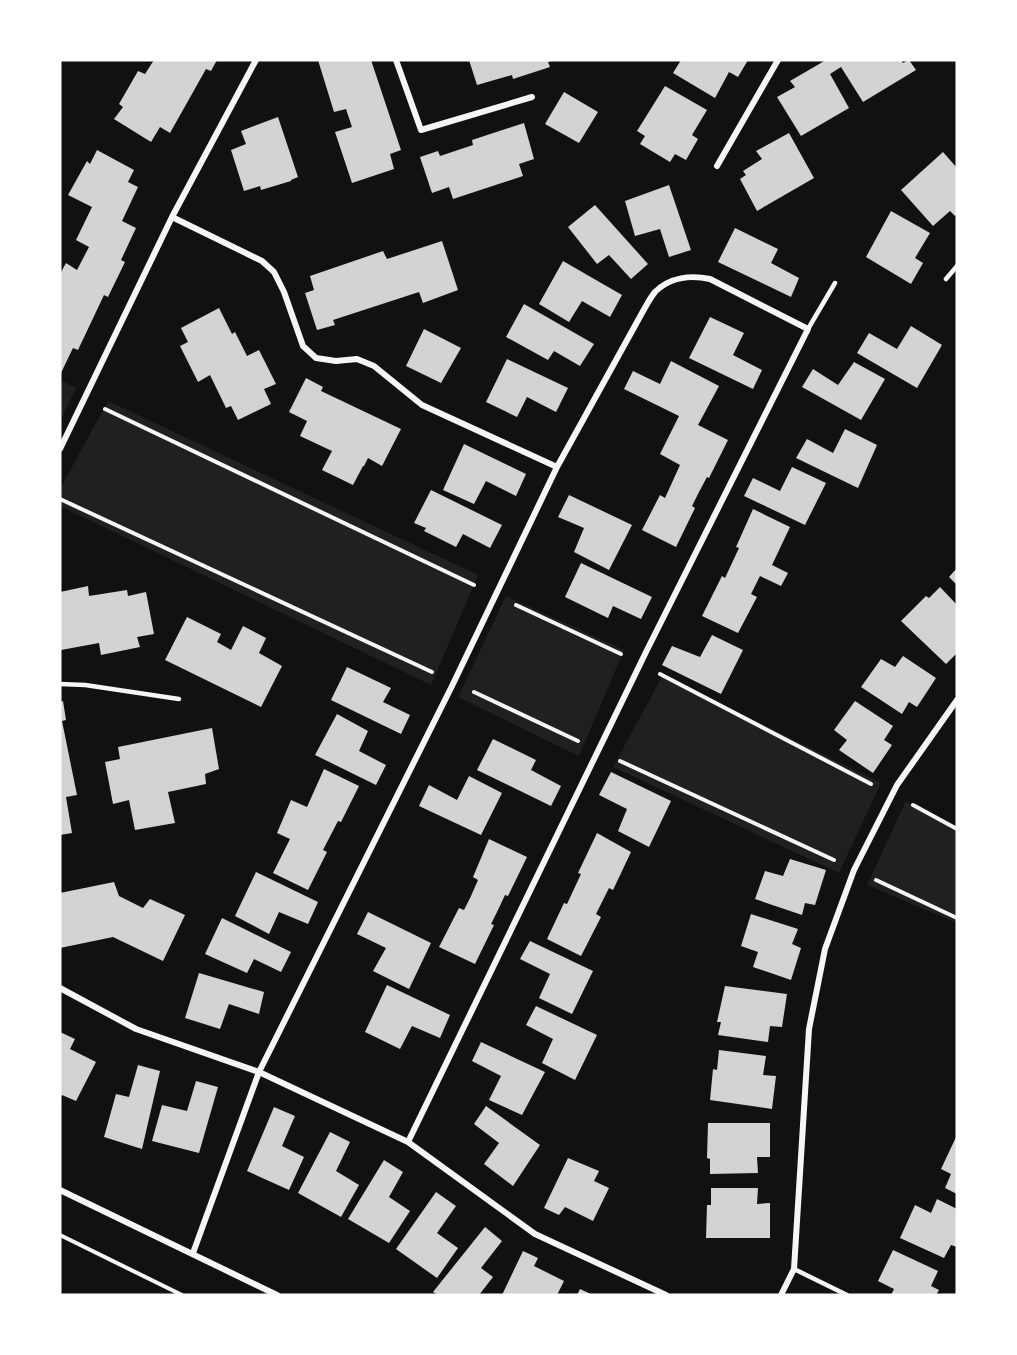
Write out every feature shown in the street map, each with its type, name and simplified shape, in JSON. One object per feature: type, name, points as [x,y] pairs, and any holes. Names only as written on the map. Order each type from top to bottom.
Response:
[{"type":"street","points":[[60,449],[172,217],[256,60]]},
{"type":"street","points":[[396,60],[422,130],[532,97]]},
{"type":"street","points":[[717,166],[778,60]]},
{"type":"street","points":[[172,217],[262,261],[274,272],[284,292],[303,346],[316,358],[336,361],[357,359],[374,366],[422,405],[557,467]]},
{"type":"street","points":[[193,1253],[259,1072],[453,683],[557,467],[642,313],[656,292],[668,283],[684,277],[697,276],[710,279],[808,329],[646,650],[408,1142]]},
{"type":"street","points":[[781,1295],[794,1269],[809,1029],[825,949],[854,870],[897,785],[957,700]]},
{"type":"street","points":[[60,988],[136,1029],[259,1072],[408,1142],[535,1234],[666,1295]]},
{"type":"street","points":[[60,1190],[277,1295]]},
{"type":"lane","points":[[946,279],[957,266]]},
{"type":"lane","points":[[808,329],[835,283]]},
{"type":"lane","points":[[60,684],[85,685],[179,699]]},
{"type":"lane","points":[[794,1269],[847,1295]]},
{"type":"path","points":[[60,498],[583,743]]},
{"type":"path","points":[[616,759],[957,918]]},
{"type":"path","points":[[60,1235],[182,1295]]},
{"type":"shaded area","points":[[60,380],[76,388],[60,422]]},
{"type":"shaded area","points":[[108,401],[478,575],[431,685],[60,506],[60,489]]},
{"type":"shaded area","points":[[506,596],[624,650],[579,756],[458,697]]},
{"type":"shaded area","points":[[663,675],[881,783],[839,873],[613,767]]},
{"type":"shaded area","points":[[906,801],[957,827],[957,923],[867,885]]},
{"type":"building","points":[[154,60],[217,60],[211,71],[206,69],[170,133],[160,127],[151,142],[114,119],[123,107],[119,104],[138,71],[145,74]]},
{"type":"building","points":[[318,60],[371,60],[401,150],[390,154],[394,169],[352,183],[335,132],[352,127],[346,109],[334,112]]},
{"type":"building","points":[[469,60],[554,60],[548,62],[550,67],[513,79],[512,75],[477,85]]},
{"type":"building","points":[[681,60],[748,60],[738,77],[729,72],[715,98],[673,73]]},
{"type":"building","points":[[826,60],[901,60],[903,63],[909,60],[916,70],[863,102],[841,67],[830,74],[849,108],[801,136],[777,97],[795,87],[790,81]]},
{"type":"building","points":[[665,86],[707,110],[692,135],[698,139],[686,160],[675,154],[670,162],[640,144],[645,136],[637,131]]},
{"type":"building","points":[[564,92],[598,112],[579,143],[545,124]]},
{"type":"building","points":[[278,117],[298,177],[261,190],[260,186],[244,191],[231,150],[246,144],[241,131]]},
{"type":"building","points":[[524,123],[534,159],[519,164],[523,176],[453,199],[449,187],[432,193],[420,157],[438,151],[440,156],[473,145],[472,140]]},
{"type":"building","points":[[789,133],[814,178],[757,211],[740,179],[746,175],[743,171],[762,159],[756,151]]},
{"type":"building","points":[[97,150],[134,170],[128,182],[138,187],[122,221],[136,228],[121,260],[125,262],[108,297],[104,295],[78,350],[73,348],[60,375],[60,274],[66,263],[77,270],[89,247],[76,240],[92,207],[68,195],[87,161],[90,164]]},
{"type":"building","points":[[943,152],[957,168],[957,214],[955,216],[950,211],[933,226],[901,190]]},
{"type":"building","points":[[669,185],[691,250],[669,257],[660,229],[635,236],[625,201]]},
{"type":"building","points":[[595,205],[648,264],[631,279],[609,255],[597,264],[568,227]]},
{"type":"building","points":[[891,211],[930,233],[915,258],[923,263],[911,284],[866,257]]},
{"type":"building","points":[[735,228],[778,249],[771,263],[799,278],[791,297],[718,262]]},
{"type":"building","points":[[442,241],[458,290],[423,303],[419,292],[333,320],[335,325],[317,330],[305,293],[314,290],[310,276],[383,251],[387,259]]},
{"type":"building","points":[[563,261],[622,295],[610,317],[582,301],[569,322],[539,304]]},
{"type":"building","points":[[524,304],[594,344],[580,366],[554,351],[548,360],[506,337]]},
{"type":"building","points":[[219,308],[232,334],[235,332],[247,356],[259,350],[276,384],[264,389],[271,404],[238,420],[231,406],[226,408],[210,375],[198,382],[180,346],[188,342],[181,328]]},
{"type":"building","points":[[710,317],[744,333],[733,355],[762,370],[753,389],[689,358]]},
{"type":"building","points":[[911,326],[942,345],[917,388],[857,353],[869,333],[897,349]]},
{"type":"building","points":[[424,329],[461,348],[441,383],[406,366]]},
{"type":"building","points":[[507,359],[568,388],[556,412],[527,397],[517,417],[486,402]]},
{"type":"building","points":[[671,361],[719,386],[698,425],[728,440],[692,506],[695,508],[676,547],[642,530],[660,495],[665,498],[680,465],[660,454],[679,416],[624,389],[633,371],[660,384]]},
{"type":"building","points":[[854,362],[885,379],[861,420],[802,387],[813,369],[838,385]]},
{"type":"building","points":[[306,378],[323,387],[321,391],[401,429],[382,466],[368,458],[353,485],[322,470],[332,451],[300,436],[307,421],[289,412]]},
{"type":"building","points":[[845,429],[877,445],[858,488],[796,458],[807,439],[833,453]]},
{"type":"building","points":[[464,444],[526,474],[516,496],[486,481],[474,504],[443,490]]},
{"type":"building","points":[[792,467],[826,483],[805,525],[744,496],[753,478],[780,491]]},
{"type":"building","points":[[431,490],[502,525],[490,548],[463,534],[456,547],[424,531],[426,528],[414,523]]},
{"type":"building","points":[[569,495],[632,525],[609,570],[574,552],[584,528],[558,517]]},
{"type":"building","points":[[753,509],[790,527],[772,565],[788,573],[781,586],[760,576],[751,594],[757,597],[738,633],[702,616],[722,576],[725,578]]},
{"type":"building","points":[[581,563],[652,597],[641,619],[613,606],[608,618],[565,597]]},
{"type":"building","points":[[957,568],[957,585],[949,577]]},
{"type":"building","points":[[88,586],[89,596],[127,590],[128,596],[146,592],[154,634],[137,637],[140,647],[101,655],[99,643],[61,650],[60,592]]},
{"type":"building","points":[[940,587],[957,605],[957,653],[946,664],[901,621],[926,596],[929,598]]},
{"type":"building","points":[[187,617],[221,634],[217,642],[231,650],[243,626],[266,638],[259,653],[282,666],[261,707],[165,660]]},
{"type":"building","points":[[712,635],[743,650],[721,694],[662,665],[672,646],[700,657]]},
{"type":"building","points":[[903,656],[936,678],[917,707],[909,702],[902,714],[861,687],[881,659],[895,667]]},
{"type":"building","points":[[347,667],[391,688],[383,702],[410,715],[401,734],[331,700]]},
{"type":"building","points":[[63,701],[66,720],[62,721],[77,795],[66,797],[72,833],[60,835],[60,702]]},
{"type":"building","points":[[855,701],[893,726],[884,740],[892,745],[873,773],[839,750],[847,740],[834,730]]},
{"type":"building","points":[[337,714],[368,731],[359,751],[386,765],[376,785],[315,755]]},
{"type":"building","points":[[212,728],[219,769],[205,774],[206,784],[168,792],[175,823],[135,830],[129,800],[113,804],[105,762],[120,759],[118,747]]},
{"type":"building","points":[[493,739],[536,760],[531,770],[561,786],[551,806],[477,770]]},
{"type":"building","points":[[324,769],[359,786],[341,822],[338,821],[323,850],[327,852],[308,890],[273,873],[290,839],[277,833],[291,800],[307,807]]},
{"type":"building","points":[[611,772],[671,801],[649,847],[618,831],[627,809],[599,795]]},
{"type":"building","points":[[469,776],[502,793],[481,835],[419,806],[429,785],[457,800]]},
{"type":"building","points":[[597,833],[631,852],[613,890],[609,888],[596,914],[601,917],[581,956],[547,939],[564,903],[567,904],[581,874],[578,873]]},
{"type":"building","points":[[489,839],[527,857],[508,896],[505,895],[491,924],[494,925],[475,964],[439,947],[459,908],[464,910],[471,896],[478,880],[473,877]]},
{"type":"building","points":[[790,859],[826,870],[815,905],[805,903],[802,915],[755,899],[765,871],[783,876]]},
{"type":"building","points":[[256,872],[318,902],[308,924],[279,912],[269,934],[235,916]]},
{"type":"building","points":[[114,882],[119,896],[143,908],[150,899],[185,915],[163,961],[113,937],[60,948],[60,893]]},
{"type":"building","points":[[368,912],[431,943],[409,989],[373,971],[386,948],[357,934]]},
{"type":"building","points":[[751,914],[798,929],[792,944],[801,948],[791,980],[753,967],[758,952],[741,946]]},
{"type":"building","points":[[222,918],[291,952],[281,972],[254,959],[247,973],[205,954]]},
{"type":"building","points":[[530,941],[593,971],[572,1014],[539,998],[550,974],[520,959]]},
{"type":"building","points":[[199,973],[264,992],[259,1014],[229,1004],[220,1029],[185,1018]]},
{"type":"building","points":[[387,985],[450,1015],[440,1038],[412,1026],[400,1049],[365,1032]]},
{"type":"building","points":[[725,986],[787,994],[782,1027],[770,1026],[768,1042],[718,1035],[721,1022],[717,1022]]},
{"type":"building","points":[[536,1006],[597,1035],[575,1080],[542,1063],[553,1039],[526,1025]]},
{"type":"building","points":[[60,1032],[75,1039],[70,1049],[96,1062],[76,1101],[62,1095],[60,1100]]},
{"type":"building","points":[[481,1042],[545,1072],[522,1115],[489,1100],[501,1076],[472,1061]]},
{"type":"building","points":[[719,1050],[766,1056],[763,1075],[776,1076],[772,1109],[710,1100],[713,1069],[717,1070]]},
{"type":"building","points":[[138,1065],[160,1071],[142,1149],[104,1137],[116,1094],[129,1097]]},
{"type":"building","points":[[196,1081],[218,1087],[199,1153],[152,1141],[162,1105],[187,1111]]},
{"type":"building","points":[[486,1106],[540,1145],[513,1186],[484,1164],[499,1143],[474,1124]]},
{"type":"building","points":[[274,1107],[295,1116],[282,1146],[304,1157],[289,1190],[247,1171]]},
{"type":"building","points":[[708,1123],[770,1123],[770,1157],[757,1157],[758,1173],[710,1174],[710,1159],[707,1158]]},
{"type":"building","points":[[330,1132],[350,1142],[336,1171],[359,1185],[341,1217],[298,1193]]},
{"type":"building","points":[[957,1135],[957,1194],[945,1188],[951,1174],[941,1169]]},
{"type":"building","points":[[568,1158],[599,1171],[594,1181],[609,1188],[593,1221],[565,1207],[559,1215],[544,1208]]},
{"type":"building","points":[[384,1160],[403,1172],[389,1197],[410,1211],[389,1243],[348,1219]]},
{"type":"building","points":[[711,1188],[758,1188],[757,1204],[770,1203],[770,1238],[706,1238],[707,1205],[711,1205]]},
{"type":"building","points":[[436,1192],[456,1206],[437,1233],[458,1248],[437,1278],[396,1249]]},
{"type":"building","points":[[937,1199],[957,1209],[957,1247],[951,1245],[944,1258],[900,1238],[915,1205],[931,1213]]},
{"type":"building","points":[[485,1227],[502,1241],[481,1268],[493,1277],[479,1295],[438,1295],[433,1292]]},
{"type":"building","points":[[893,1250],[938,1271],[931,1286],[939,1290],[936,1295],[891,1295],[894,1289],[878,1281]]},
{"type":"building","points":[[523,1251],[538,1258],[534,1266],[564,1281],[557,1295],[502,1295]]},
{"type":"building","points":[[580,1289],[593,1295],[577,1295]]}]
